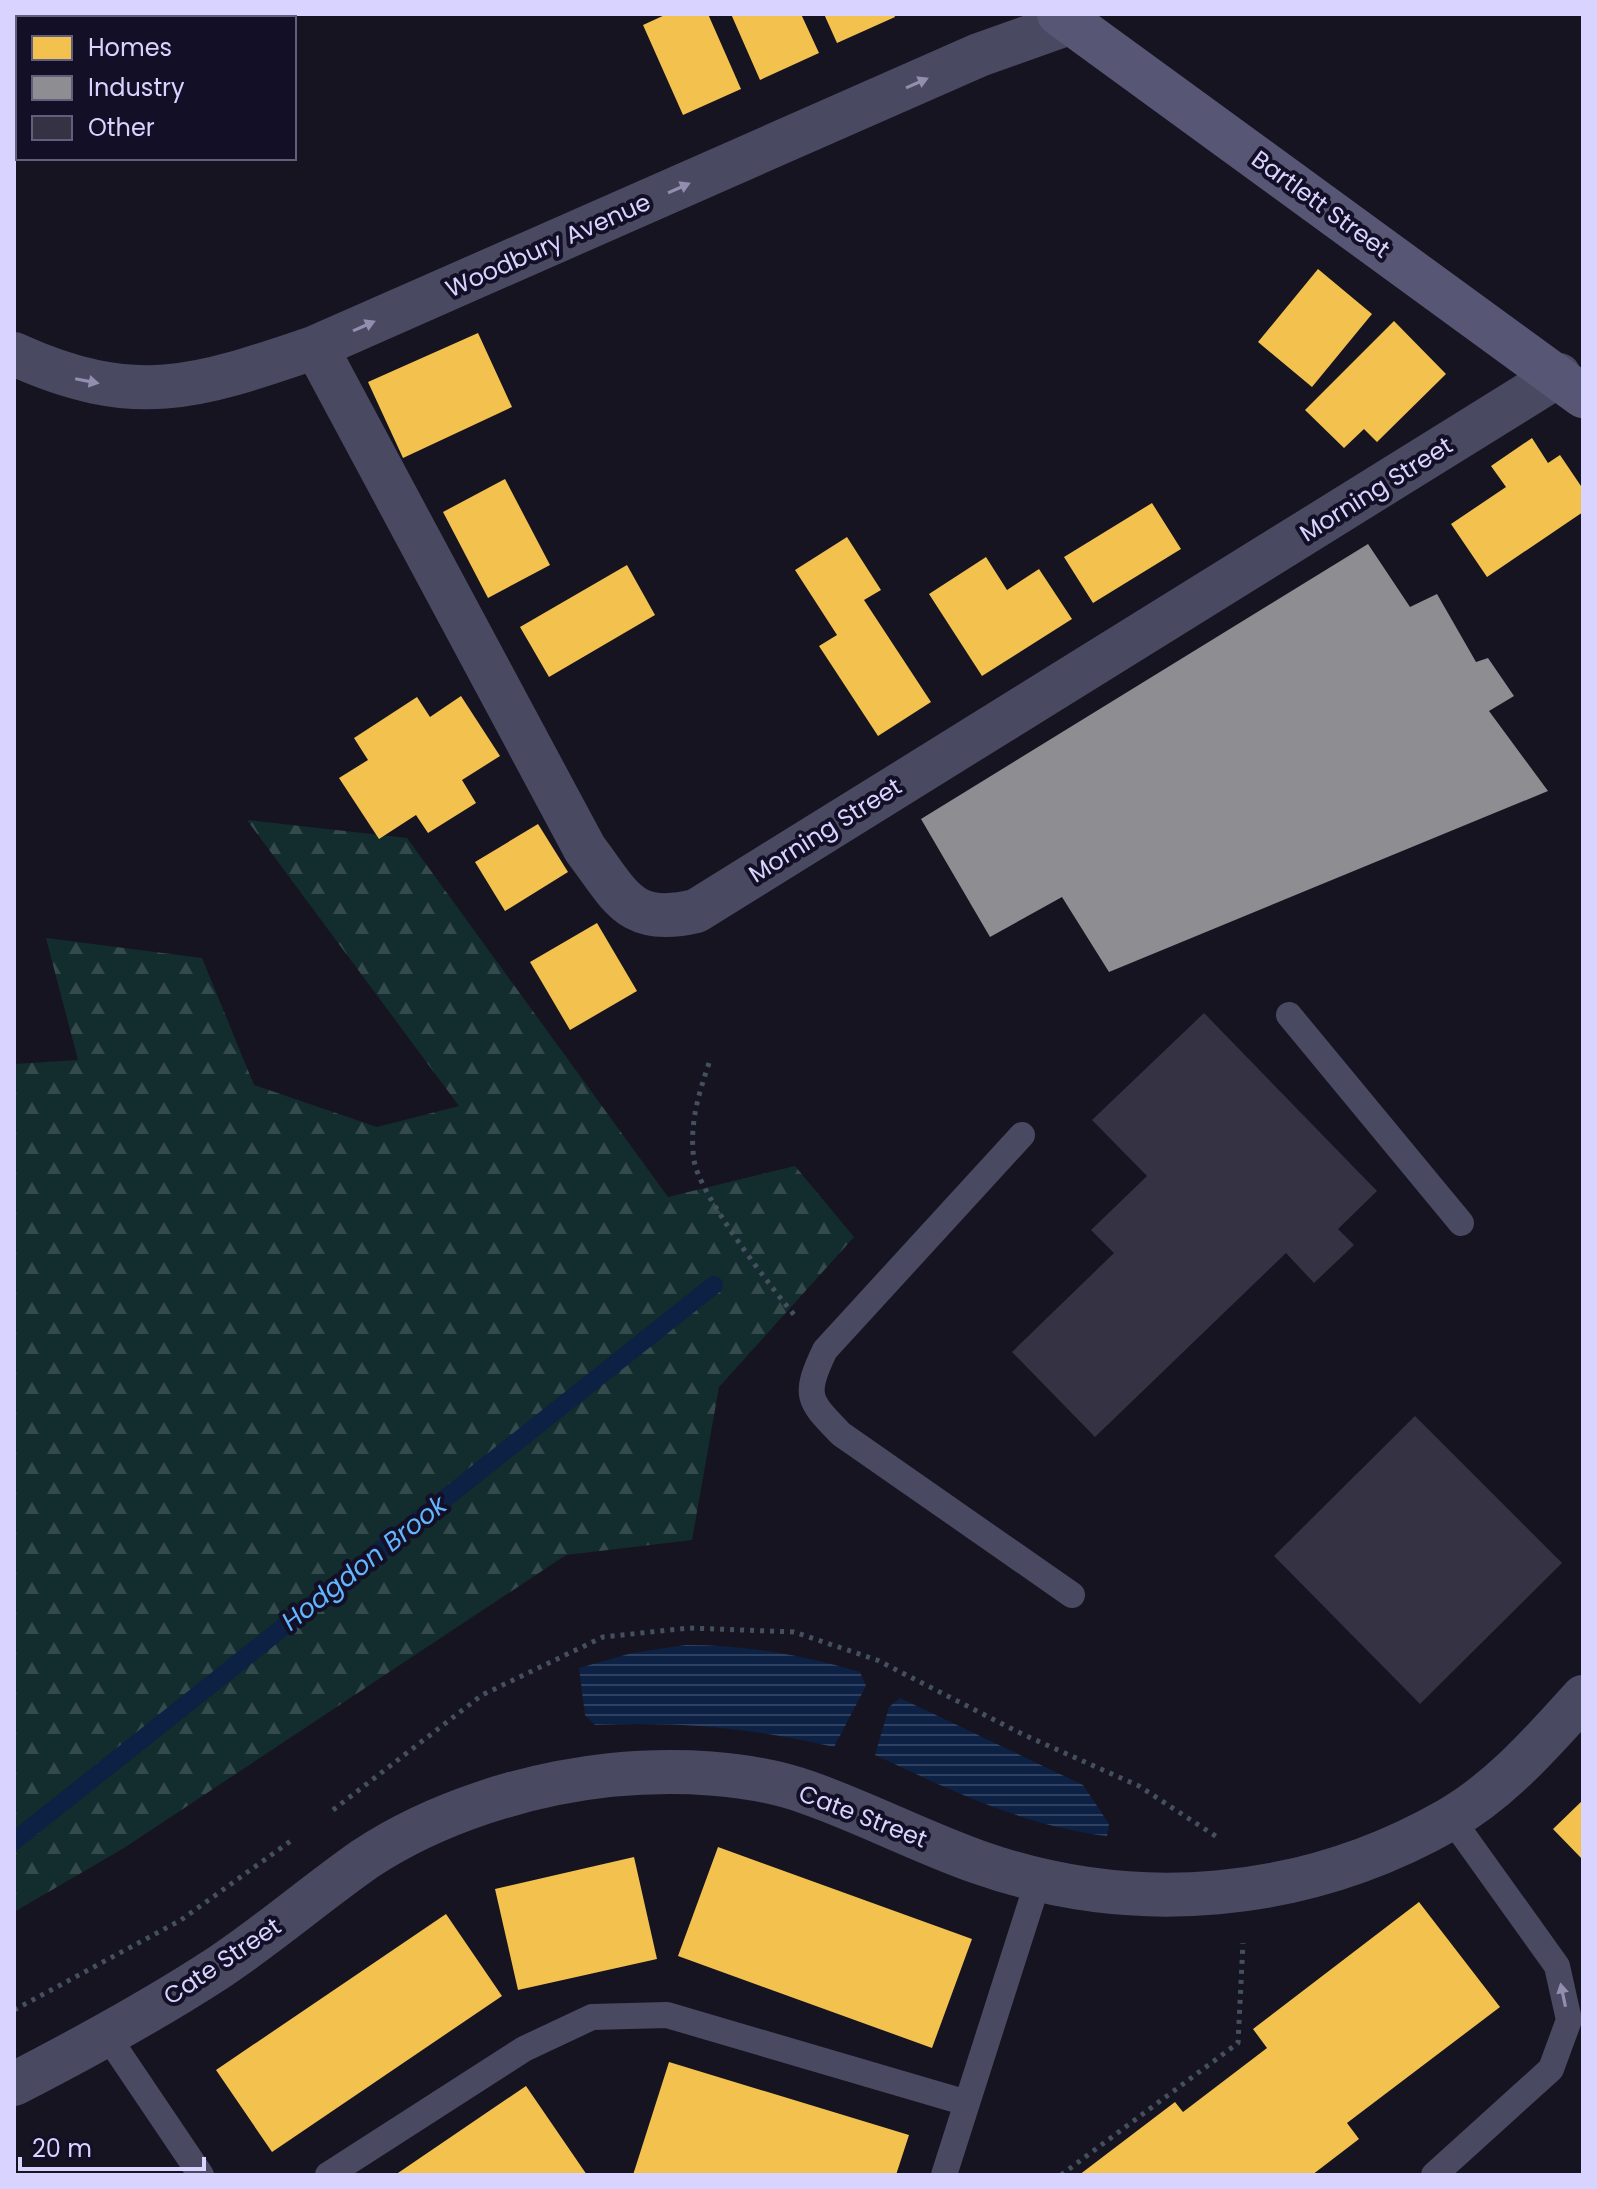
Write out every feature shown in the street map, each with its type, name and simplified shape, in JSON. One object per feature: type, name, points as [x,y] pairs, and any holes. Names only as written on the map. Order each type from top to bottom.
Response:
[{"type":"street","name":"Woodbury Avenue","points":[[14,354],[62,376],[129,389],[199,384],[316,347],[1064,18]]},
{"type":"street","name":"Bartlett Street","points":[[1064,18],[1571,385]]},
{"type":"street","name":"Morning Street","points":[[316,347],[585,849],[623,898],[639,912],[666,918],[696,911],[1571,385]]},
{"type":"street","name":"Cate Street","points":[[14,2084],[108,2037],[221,1966],[368,1857],[425,1827],[485,1803],[546,1786],[649,1773],[727,1776],[804,1791],[976,1861],[1038,1881],[1104,1892],[1169,1896],[1237,1892],[1301,1880],[1364,1859],[1451,1818],[1533,1752],[1583,1697]]},
{"type":"lane","points":[[1289,1015],[1461,1223]]},
{"type":"lane","points":[[1022,1135],[825,1350],[811,1379],[813,1406],[841,1434],[1072,1595]]},
{"type":"lane","points":[[1434,2175],[1551,2069],[1569,2020],[1557,1966],[1451,1818]]},
{"type":"lane","points":[[944,2175],[1038,1881]]},
{"type":"lane","points":[[328,2175],[524,2049],[592,2017],[667,2015],[967,2103]]},
{"type":"lane","points":[[108,2037],[201,2175]]},
{"type":"path","points":[[709,1063],[693,1111],[694,1163],[723,1219],[777,1295],[825,1350]]},
{"type":"path","points":[[1061,2175],[1238,2043],[1244,1945],[1237,1892]]},
{"type":"green space","points":[[247,820],[407,838],[668,1197],[795,1166],[854,1237],[719,1387],[692,1540],[566,1555],[124,1848],[14,1912],[14,1064],[78,1060],[46,938],[202,958],[254,1085],[377,1127],[459,1106]]},
{"type":"water","points":[[686,1645],[752,1649],[816,1661],[860,1672],[866,1686],[834,1747],[716,1727],[595,1725],[585,1715],[579,1668],[632,1653]]},
{"type":"water","points":[[900,1698],[1083,1785],[1109,1824],[1107,1836],[1046,1824],[988,1805],[875,1755],[889,1707]]},
{"type":"building: Homes","points":[[667,14],[708,14],[741,89],[683,115],[643,25]]},
{"type":"building: Homes","points":[[731,14],[801,14],[819,53],[760,80]]},
{"type":"building: Homes","points":[[824,14],[894,14],[895,17],[837,43]]},
{"type":"building: Homes","points":[[1318,269],[1372,314],[1312,387],[1258,342]]},
{"type":"building: Homes","points":[[1394,321],[1446,374],[1377,442],[1364,429],[1344,448],[1305,410]]},
{"type":"building: Homes","points":[[478,333],[512,407],[403,458],[368,382]]},
{"type":"building: Homes","points":[[1532,438],[1548,463],[1560,455],[1583,489],[1583,512],[1487,577],[1451,524],[1506,487],[1491,466]]},
{"type":"building: Homes","points":[[505,479],[550,565],[488,598],[443,512]]},
{"type":"building: Homes","points":[[1152,503],[1181,549],[1093,603],[1064,557]]},
{"type":"building: Homes","points":[[847,537],[881,590],[864,600],[931,702],[878,736],[819,646],[837,635],[795,570]]},
{"type":"building: Homes","points":[[986,557],[1007,590],[1039,569],[1072,619],[982,676],[929,594]]},
{"type":"building: Homes","points":[[627,565],[655,615],[549,677],[520,627]]},
{"type":"building: Homes","points":[[461,696],[500,756],[462,780],[476,803],[428,833],[416,815],[379,839],[339,778],[368,760],[354,738],[417,697],[430,717]]},
{"type":"building: Homes","points":[[538,824],[568,872],[505,911],[475,862]]},
{"type":"building: Homes","points":[[597,923],[637,991],[570,1030],[530,962]]},
{"type":"building: Homes","points":[[1583,1800],[1583,1860],[1553,1829]]},
{"type":"building: Homes","points":[[718,1847],[972,1939],[932,2048],[678,1956]]},
{"type":"building: Homes","points":[[634,1857],[657,1959],[518,1990],[495,1889]]},
{"type":"building: Homes","points":[[1419,1902],[1500,2007],[1347,2123],[1359,2139],[1312,2175],[1079,2175],[1175,2102],[1183,2112],[1267,2048],[1253,2029]]},
{"type":"building: Homes","points":[[446,1914],[502,1996],[272,2152],[216,2070]]},
{"type":"building: Homes","points":[[669,2062],[909,2135],[896,2175],[633,2175]]},
{"type":"building: Homes","points":[[526,2086],[587,2175],[395,2175]]},
{"type":"building: Industry","points":[[1368,544],[1410,607],[1437,594],[1476,662],[1488,658],[1514,696],[1489,711],[1548,791],[1109,972],[1062,897],[990,937],[921,819]]},
{"type":"building: Other","points":[[1204,1013],[1377,1191],[1338,1229],[1354,1245],[1314,1283],[1286,1253],[1095,1437],[1012,1352],[1114,1253],[1091,1230],[1147,1176],[1092,1120]]},
{"type":"building: Other","points":[[1415,1416],[1562,1563],[1420,1704],[1274,1556]]},
{"type":"waterway","name":"Hodgdon Brook","points":[[14,1841],[714,1285]]}]
